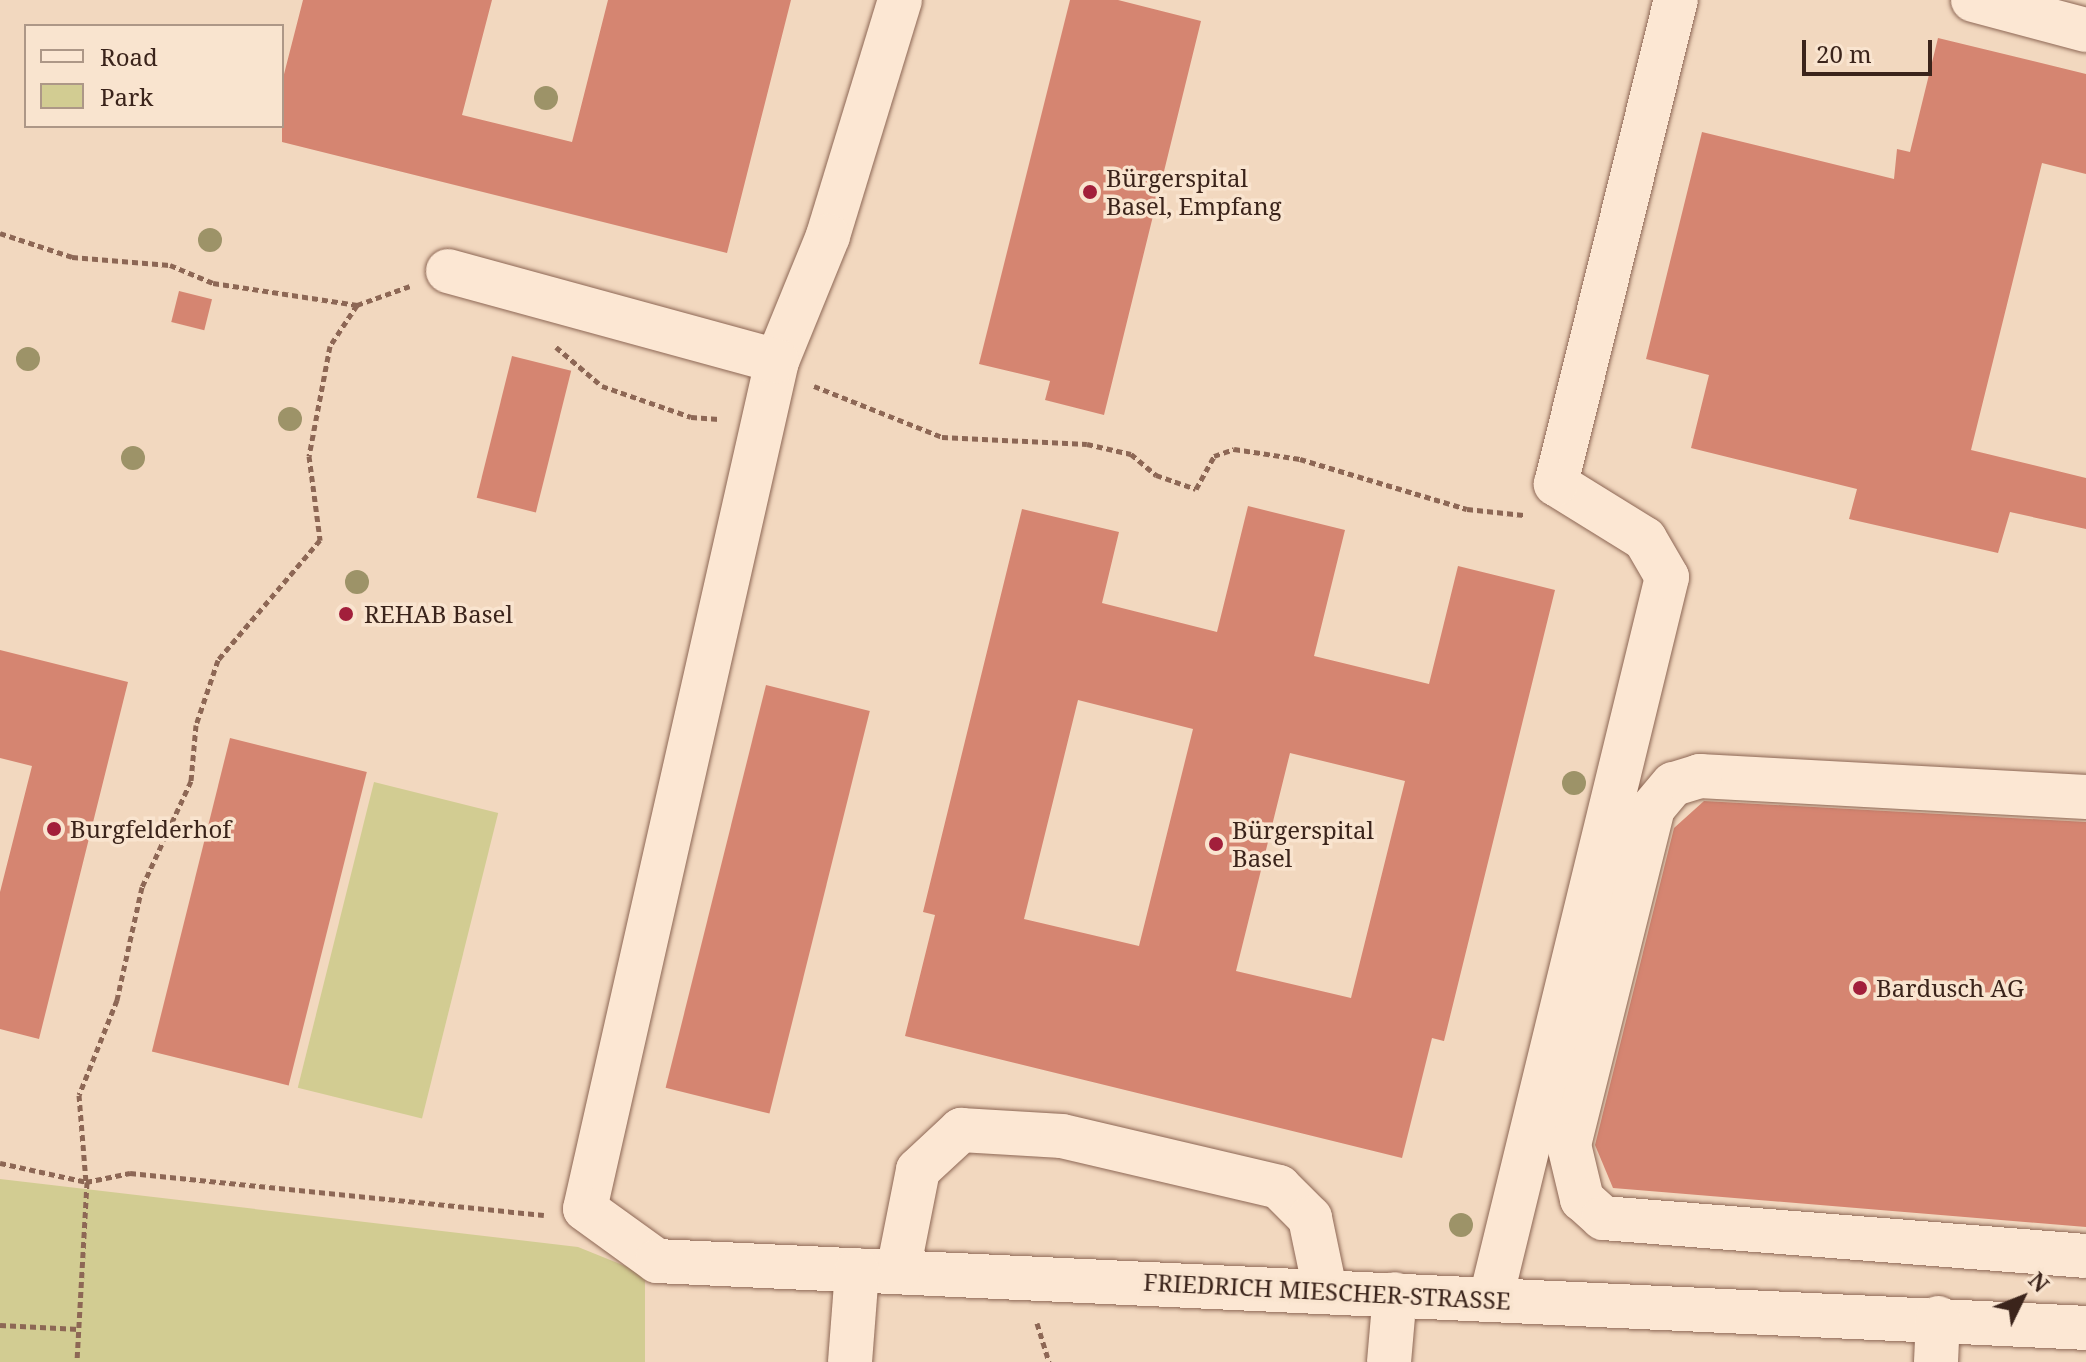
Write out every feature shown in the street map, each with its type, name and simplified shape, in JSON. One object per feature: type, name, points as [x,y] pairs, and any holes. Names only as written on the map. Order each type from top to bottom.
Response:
[{"type":"street","points":[[585,1209],[776,366],[828,236],[900,0]]},
{"type":"street","points":[[1491,1298],[1667,577],[1645,539],[1556,484],[1676,0]]},
{"type":"street","points":[[1973,0],[2086,30]]},
{"type":"street","points":[[448,271],[776,366]]},
{"type":"street","points":[[2086,797],[1700,776],[1673,784],[1653,808],[1569,1145],[1582,1199],[1603,1218],[2086,1256]]},
{"type":"street","points":[[850,1362],[877,1270],[918,1170],[961,1130],[1062,1136],[1279,1187],[1310,1218],[1325,1290]]},
{"type":"street","name":"FRIEDRICH MIESCHER-STRASSE","points":[[585,1209],[657,1261],[1938,1318],[2086,1328]]},
{"type":"street","points":[[1389,1362],[1405,1294]]},
{"type":"street","points":[[1405,1294],[1410,1362]]},
{"type":"street","points":[[1936,1362],[1938,1318]]},
{"type":"path","points":[[0,233],[72,257],[170,265],[213,283],[357,305],[448,271]]},
{"type":"path","points":[[77,1362],[86,1182],[79,1095],[117,1000],[142,887],[191,781],[196,725],[218,660],[320,540],[309,456],[330,346],[357,305]]},
{"type":"path","points":[[544,340],[602,386],[691,417],[762,430]]},
{"type":"path","points":[[776,366],[929,434],[1087,444],[1131,454],[1156,475],[1196,489],[1214,456],[1234,449],[1300,459],[1467,509],[1511,516],[1592,507]]},
{"type":"path","points":[[0,1163],[86,1182],[130,1173],[409,1204],[550,1215],[585,1209]]},
{"type":"path","points":[[0,1325],[79,1329]]},
{"type":"green space","points":[[374,782],[498,813],[422,1119],[298,1088]]},
{"type":"green space","points":[[0,1179],[578,1247],[645,1274],[645,1362],[0,1362]]},
{"type":"building","points":[[303,0],[492,0],[462,115],[572,142],[608,0],[791,0],[727,253],[282,142],[284,74]]},
{"type":"building","name":"Bürgerspital Basel, Empfang","points":[[1070,0],[1118,0],[1201,21],[1104,415],[1045,400],[1050,381],[979,364]]},
{"type":"building","points":[[1938,38],[2086,74],[2086,174],[2042,163],[1971,450],[2086,478],[2086,529],[2010,512],[1998,553],[1849,519],[1857,489],[1691,448],[1709,375],[1646,359],[1702,132],[1894,179],[1897,149],[1910,152]]},
{"type":"building","points":[[179,291],[212,299],[204,330],[171,322]]},
{"type":"building","points":[[512,356],[571,371],[536,512],[477,498]]},
{"type":"building","name":"Bürgerspital Basel","points":[[1248,506],[1345,530],[1314,656],[1429,684],[1458,566],[1555,590],[1444,1041],[1432,1038],[1402,1158],[905,1036],[935,915],[923,912],[1022,509],[1119,532],[1102,603],[1217,632]],"holes":[[[1078,700],[1193,729],[1139,946],[1024,919]],[[1290,753],[1405,781],[1351,998],[1236,971]]]},
{"type":"building","name":"Burgfelderhof","points":[[0,650],[128,682],[39,1039],[0,1029],[0,892],[32,766],[0,758]]},
{"type":"building","points":[[766,685],[870,711],[769,1114],[666,1088]]},
{"type":"building","points":[[230,738],[367,772],[289,1086],[152,1051]]},
{"type":"building","name":"Bardusch AG","points":[[1704,801],[2086,822],[2086,1227],[1613,1188],[1595,1145],[1674,828]]},
{"type":"place","name":"Bürgerspital Basel, Empfang","points":[[1090,192]]},
{"type":"place","name":"REHAB Basel","points":[[346,614]]},
{"type":"place","name":"Burgfelderhof","points":[[54,829]]},
{"type":"place","name":"Bürgerspital Basel","points":[[1216,844]]},
{"type":"place","name":"Bardusch AG","points":[[1860,988]]}]
